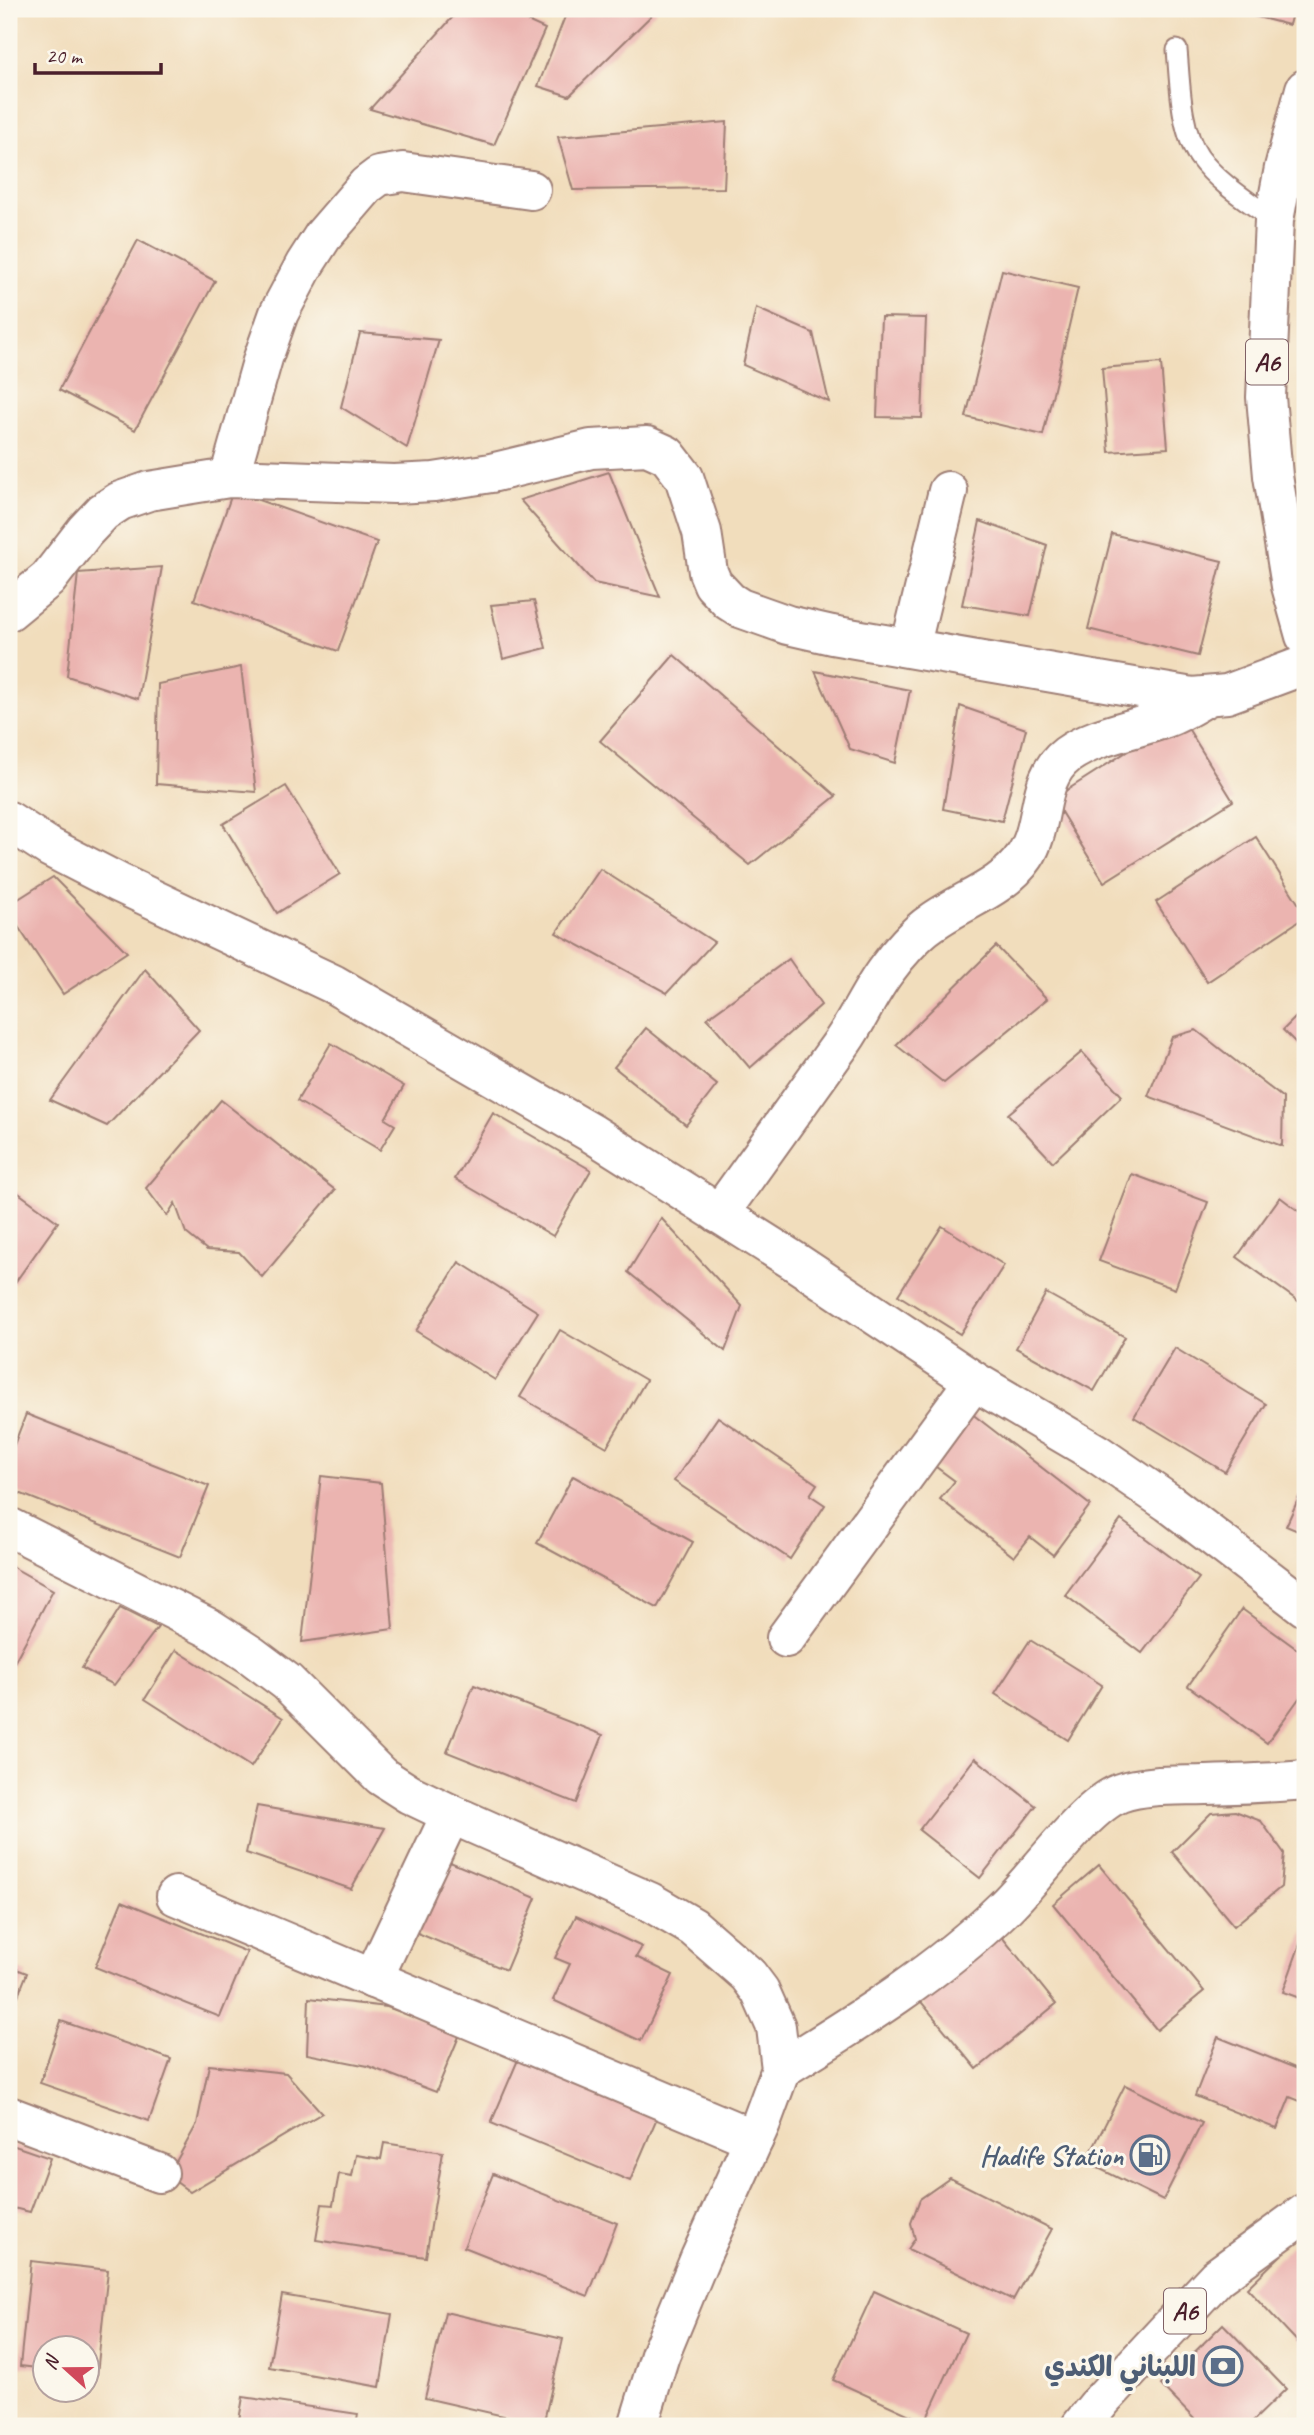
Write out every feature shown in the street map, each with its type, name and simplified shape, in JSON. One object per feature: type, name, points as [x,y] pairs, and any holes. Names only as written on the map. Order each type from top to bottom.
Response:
[{"type":"main road","name":"A6","points":[[1305,89],[1284,168],[1274,220],[1266,397],[1275,490],[1291,586],[1305,636]]},
{"type":"main road","points":[[229,478],[263,358],[279,313],[323,236],[368,185],[379,176],[403,172],[531,190]]},
{"type":"main road","points":[[9,611],[48,579],[85,530],[103,512],[120,501],[149,491],[229,478],[394,484],[434,482],[491,474],[591,449],[653,447],[667,455],[684,477],[702,532],[708,572],[713,584],[729,601],[752,613],[832,635],[1175,695],[1208,696],[1240,690],[1305,665]]},
{"type":"main road","points":[[910,648],[948,491]]},
{"type":"main road","points":[[719,1214],[844,1040],[887,969],[929,923],[983,893],[1014,870],[1025,856],[1036,836],[1044,790],[1056,764],[1069,754],[1105,737],[1170,717],[1208,696]]},
{"type":"main road","points":[[9,821],[49,847],[119,883],[333,984],[593,1134],[974,1381],[1096,1453],[1168,1503],[1305,1607]]},
{"type":"main road","points":[[786,1638],[974,1381]]},
{"type":"main road","points":[[9,1527],[211,1629],[287,1682],[381,1776],[409,1794],[451,1814],[650,1902],[693,1927],[748,1975],[760,1991],[776,2027],[780,2068],[754,2139],[665,2343],[638,2426]]},
{"type":"main road","points":[[780,2068],[891,1998],[957,1950],[1005,1908],[1094,1811],[1121,1793],[1156,1787],[1305,1780]]},
{"type":"main road","points":[[373,1979],[451,1814]]},
{"type":"main road","points":[[176,1896],[754,2139]]},
{"type":"main road","points":[[9,2116],[159,2174]]},
{"type":"main road","name":"A6","points":[[1081,2426],[1101,2400],[1217,2277],[1305,2213]]},
{"type":"lane","points":[[1177,50],[1185,114],[1190,138],[1198,155],[1214,174],[1274,220]]},
{"type":"building","points":[[460,9],[501,9],[545,29],[494,145],[370,109]]},
{"type":"building","points":[[568,9],[657,10],[569,96],[538,86]]},
{"type":"building","points":[[1226,9],[1293,9],[1289,25]]},
{"type":"building","points":[[727,122],[724,188],[573,190],[558,137]]},
{"type":"building","points":[[138,240],[215,281],[135,430],[59,390]]},
{"type":"building","points":[[1002,270],[1078,288],[1043,435],[966,417]]},
{"type":"building","points":[[756,308],[813,333],[829,402],[743,365]]},
{"type":"building","points":[[881,317],[926,318],[922,418],[877,417]]},
{"type":"building","points":[[360,333],[439,340],[407,448],[341,407]]},
{"type":"building","points":[[1161,363],[1168,448],[1109,452],[1102,368]]},
{"type":"building","points":[[609,472],[660,597],[594,583],[520,500]]},
{"type":"building","points":[[233,491],[377,542],[338,651],[194,600]]},
{"type":"building","points":[[980,521],[1047,545],[1030,616],[962,605]]},
{"type":"building","points":[[1112,534],[1222,561],[1198,656],[1088,629]]},
{"type":"building","points":[[162,567],[138,699],[67,676],[78,573]]},
{"type":"building","points":[[534,601],[546,648],[503,659],[491,605]]},
{"type":"building","points":[[674,655],[836,796],[750,865],[600,741]]},
{"type":"building","points":[[241,667],[256,792],[156,784],[158,684]]},
{"type":"building","points":[[815,671],[910,690],[895,763],[850,749]]},
{"type":"building","points":[[960,706],[1026,729],[1002,821],[943,809]]},
{"type":"building","points":[[1181,717],[1233,801],[1104,882],[1053,799]]},
{"type":"building","points":[[286,786],[340,874],[277,913],[223,824]]},
{"type":"building","points":[[1256,837],[1305,917],[1207,982],[1156,902]]},
{"type":"building","points":[[600,869],[714,942],[667,993],[556,933]]},
{"type":"building","points":[[53,877],[127,952],[63,994],[9,913],[9,905]]},
{"type":"building","points":[[996,946],[1047,999],[944,1083],[896,1045]]},
{"type":"building","points":[[789,959],[821,1005],[750,1068],[707,1018]]},
{"type":"building","points":[[145,969],[199,1030],[107,1126],[50,1100]]},
{"type":"building","points":[[1305,1008],[1305,1052],[1283,1030]]},
{"type":"building","points":[[646,1028],[717,1085],[686,1125],[614,1067]]},
{"type":"building","points":[[1196,1030],[1283,1098],[1282,1146],[1148,1096],[1172,1037]]},
{"type":"building","points":[[331,1043],[404,1086],[385,1119],[395,1125],[380,1150],[297,1101]]},
{"type":"building","points":[[1082,1052],[1122,1096],[1053,1162],[1008,1114]]},
{"type":"building","points":[[221,1100],[335,1190],[262,1277],[239,1252],[207,1250],[186,1233],[175,1203],[167,1216],[146,1188]]},
{"type":"building","points":[[493,1113],[591,1170],[553,1236],[455,1179]]},
{"type":"building","points":[[1132,1174],[1208,1202],[1175,1289],[1099,1261]]},
{"type":"building","points":[[9,1186],[58,1222],[14,1284],[9,1280]]},
{"type":"building","points":[[1280,1197],[1305,1216],[1305,1306],[1237,1257]]},
{"type":"building","points":[[661,1218],[742,1306],[725,1351],[628,1272]]},
{"type":"building","points":[[942,1226],[1004,1265],[960,1334],[898,1295]]},
{"type":"building","points":[[459,1262],[538,1312],[495,1380],[416,1331]]},
{"type":"building","points":[[1046,1293],[1125,1337],[1094,1391],[1016,1348]]},
{"type":"building","points":[[560,1330],[646,1380],[607,1447],[520,1397]]},
{"type":"building","points":[[1175,1348],[1266,1404],[1225,1472],[1134,1417]]},
{"type":"building","points":[[971,1413],[1090,1505],[1053,1555],[1030,1537],[1014,1557],[940,1499],[955,1481],[932,1464]]},
{"type":"building","points":[[26,1414],[209,1486],[180,1557],[9,1489],[9,1458]]},
{"type":"building","points":[[718,1417],[817,1484],[810,1495],[825,1505],[790,1559],[674,1481]]},
{"type":"building","points":[[321,1476],[381,1483],[393,1629],[302,1642]]},
{"type":"building","points":[[573,1476],[693,1542],[657,1608],[537,1543]]},
{"type":"building","points":[[1305,1484],[1305,1534],[1286,1526]]},
{"type":"building","points":[[1121,1520],[1199,1578],[1142,1653],[1065,1595]]},
{"type":"building","points":[[9,1565],[53,1590],[9,1672]]},
{"type":"building","points":[[120,1608],[158,1627],[114,1685],[82,1668]]},
{"type":"building","points":[[1242,1609],[1305,1655],[1305,1690],[1267,1743],[1188,1686]]},
{"type":"building","points":[[1030,1640],[1102,1685],[1068,1740],[995,1694]]},
{"type":"building","points":[[176,1650],[283,1718],[251,1767],[145,1699]]},
{"type":"building","points":[[474,1685],[603,1735],[576,1803],[447,1752]]},
{"type":"building","points":[[975,1758],[1036,1806],[980,1878],[919,1830]]},
{"type":"building","points":[[257,1806],[385,1828],[351,1889],[246,1853]]},
{"type":"building","points":[[1235,1811],[1261,1821],[1284,1853],[1281,1887],[1234,1926],[1172,1852],[1211,1813]]},
{"type":"building","points":[[438,1857],[536,1898],[506,1970],[408,1929]]},
{"type":"building","points":[[1099,1865],[1204,1991],[1157,2030],[1053,1904]]},
{"type":"building","points":[[122,1901],[247,1952],[220,2017],[95,1967]]},
{"type":"building","points":[[576,1916],[642,1947],[636,1957],[673,1975],[641,2041],[553,2000],[570,1964],[555,1958]]},
{"type":"building","points":[[1305,1930],[1305,2000],[1283,1992]]},
{"type":"building","points":[[998,1932],[1056,2004],[977,2069],[917,1997]]},
{"type":"building","points":[[9,1966],[27,1973],[9,2019]]},
{"type":"building","points":[[309,1998],[387,2007],[460,2034],[436,2092],[368,2066],[307,2054]]},
{"type":"building","points":[[61,2021],[171,2059],[149,2121],[40,2083]]},
{"type":"building","points":[[1218,2037],[1305,2072],[1305,2103],[1290,2097],[1277,2129],[1195,2096]]},
{"type":"building","points":[[523,2048],[662,2106],[630,2181],[491,2123]]},
{"type":"building","points":[[209,2065],[286,2073],[322,2113],[190,2192],[168,2176],[197,2124]]},
{"type":"building","points":[[1125,2085],[1202,2123],[1163,2200],[1086,2162]]},
{"type":"building","points":[[384,2143],[443,2152],[426,2257],[316,2240],[322,2204],[333,2205],[339,2174],[352,2176],[356,2155],[381,2159]]},
{"type":"building","points":[[9,2144],[50,2158],[30,2212],[9,2207]]},
{"type":"building","points":[[493,2174],[617,2223],[588,2296],[464,2247]]},
{"type":"building","points":[[950,2178],[1052,2229],[1013,2300],[908,2249],[915,2239],[911,2223],[920,2199]]},
{"type":"building","points":[[1305,2232],[1305,2350],[1247,2288]]},
{"type":"building","points":[[31,2261],[108,2270],[101,2334],[32,2334],[32,2367],[20,2366]]},
{"type":"building","points":[[874,2291],[966,2333],[925,2422],[833,2380]]},
{"type":"building","points":[[282,2295],[392,2314],[380,2387],[269,2367]]},
{"type":"building","points":[[445,2312],[563,2339],[543,2425],[425,2398]]},
{"type":"building","points":[[1223,2324],[1286,2389],[1248,2426],[1201,2426],[1161,2385]]},
{"type":"building","points":[[243,2397],[358,2414],[356,2426],[238,2426]]},
{"type":"place","name":"Hadife Station","points":[[1150,2155]]},
{"type":"place","name":"اللبناني الكندي","points":[[1223,2366]]}]
